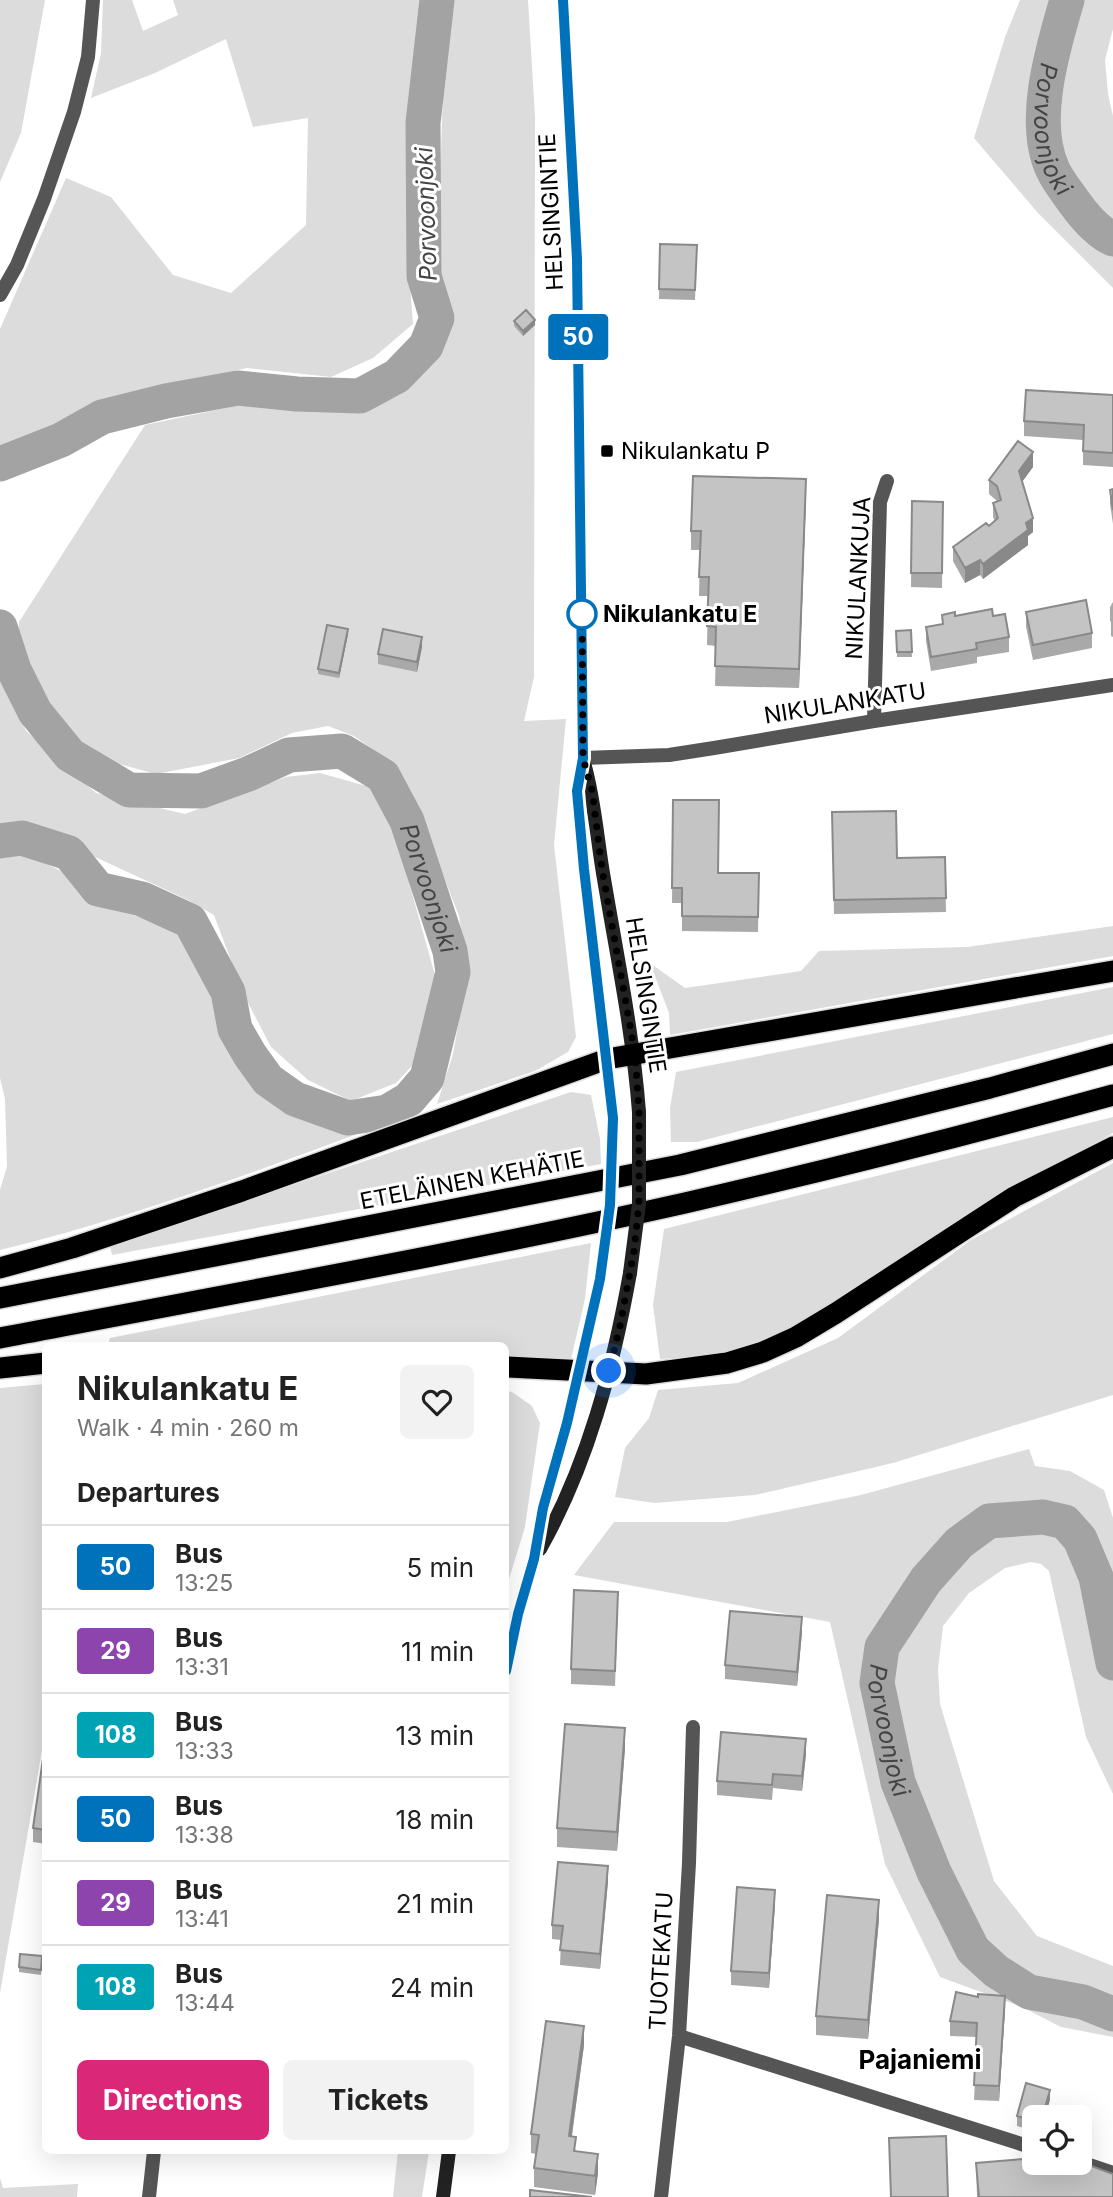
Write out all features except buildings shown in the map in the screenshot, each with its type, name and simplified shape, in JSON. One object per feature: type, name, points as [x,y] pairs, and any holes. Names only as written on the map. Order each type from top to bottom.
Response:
[{"type":"highway","points":[[0,1268],[72,1248],[300,1170],[607,1059],[1113,971]]},
{"type":"highway","name":"ETELÄINEN KEHÄTIE","points":[[0,1298],[680,1165],[990,1088],[1113,1054]]},
{"type":"highway","points":[[0,1338],[452,1252],[683,1203],[855,1163],[1113,1095]]},
{"type":"highway","points":[[509,1367],[646,1374],[727,1363],[763,1352],[796,1337],[836,1313],[967,1225],[1014,1197],[1113,1147]]},
{"type":"highway","points":[[0,1367],[42,1363]]},
{"type":"main road","name":"HELSINGINTIE","points":[[509,1657],[600,1279],[610,1205],[613,1118],[577,791],[583,758],[577,259],[563,0]]},
{"type":"main road","name":"HELSINGINTIE","points":[[534,1559],[558,1516],[601,1401],[630,1273],[639,1203],[639,1112],[635,1054],[602,869],[592,790],[583,758]]},
{"type":"main road","points":[[443,2197],[449,2154]]},
{"type":"street","points":[[0,295],[17,265],[44,199],[74,112],[88,57],[93,0]]},
{"type":"street","name":"NIKULANKUJA","points":[[874,720],[880,502],[887,481]]},
{"type":"street","name":"NIKULANKATU","points":[[583,758],[669,755],[874,720],[1113,685]]},
{"type":"street","name":"TUOTEKATU","points":[[661,2197],[679,2036],[689,1863],[693,1727]]},
{"type":"street","points":[[679,2036],[1022,2144]]},
{"type":"street","points":[[149,2197],[154,2154]]},
{"type":"street","points":[[1092,2166],[1113,2173]]},
{"type":"shaded area","points":[[0,0],[45,0],[21,133],[0,182]]},
{"type":"shaded area","points":[[103,0],[132,0],[143,31],[178,15],[173,0],[420,0],[407,124],[413,324],[373,358],[331,377],[247,368],[108,398],[63,421],[0,447],[0,329],[66,178],[111,197],[173,275],[231,293],[306,225],[308,118],[253,127],[226,39],[155,73],[91,98],[101,53]]},
{"type":"shaded area","points":[[446,0],[528,0],[535,117],[534,677],[524,721],[566,719],[554,845],[576,1037],[568,1052],[535,1071],[437,1104],[453,1054],[467,974],[459,916],[426,831],[393,764],[354,736],[328,726],[292,733],[239,758],[156,774],[108,761],[60,726],[18,650],[19,622],[145,425],[239,405],[362,410],[402,393],[440,353],[455,318],[437,275]]},
{"type":"shaded area","points":[[1020,0],[1113,0],[1113,29],[1105,60],[1113,116],[1113,288],[1038,213],[974,138],[1005,37]]},
{"type":"shaded area","points":[[0,677],[26,731],[96,793],[185,814],[286,777],[320,773],[370,787],[392,822],[440,993],[422,1055],[396,1083],[351,1101],[308,1080],[271,1047],[244,995],[214,915],[188,900],[24,824],[0,827]]},
{"type":"shaded area","points":[[23,853],[70,875],[94,905],[171,925],[189,945],[237,1060],[284,1105],[335,1131],[373,1128],[142,1210],[0,1250],[0,1190],[7,1166],[5,1099],[0,1078],[0,856]]},
{"type":"shaded area","points":[[1113,926],[1113,956],[670,1035],[669,1013],[650,963],[685,988],[801,971],[819,951],[967,947]]},
{"type":"shaded area","points":[[1113,987],[1113,1034],[697,1142],[671,1142],[670,1108],[676,1072]]},
{"type":"shaded area","points":[[571,1092],[591,1095],[600,1139],[601,1164],[112,1255],[110,1246]]},
{"type":"shaded area","points":[[1113,1117],[1113,1133],[979,1206],[781,1333],[756,1345],[707,1356],[660,1359],[653,1305],[664,1229]]},
{"type":"shaded area","points":[[1113,1163],[1113,1395],[893,1463],[755,1495],[654,1503],[615,1497],[625,1448],[649,1418],[658,1390],[738,1383],[838,1338],[971,1240]]},
{"type":"shaded area","points":[[591,1243],[585,1299],[571,1359],[509,1356],[509,1342],[109,1342],[110,1338]]},
{"type":"shaded area","points":[[42,1384],[42,1750],[0,1993],[0,1388]]},
{"type":"shaded area","points":[[509,1392],[532,1406],[540,1423],[525,1527],[509,1579]]},
{"type":"shaded area","points":[[1029,1449],[1035,1466],[1070,1471],[1104,1490],[1113,1518],[1113,1794],[1086,1737],[1049,1571],[1041,1564],[1031,1562],[1005,1568],[969,1593],[943,1626],[938,1669],[940,1704],[994,1881],[1037,1936],[1113,1966],[1113,2037],[1061,2027],[1022,2007],[940,1977],[885,1864],[830,1622],[574,1575],[614,1522],[727,1522],[861,1495]]},
{"type":"shaded area","points":[[398,2154],[429,2154],[422,2197],[393,2197]]},
{"type":"shaded area","points":[[0,2178],[3,2188],[78,2184],[77,2197],[0,2197]]},
{"type":"waterway","name":"Porvoonjoki","points":[[0,464],[61,440],[102,417],[166,401],[238,388],[297,394],[360,396],[397,376],[426,346],[437,318],[424,276],[423,123],[437,0]]},
{"type":"waterway","name":"Porvoonjoki","points":[[1067,0],[1046,85],[1046,151],[1055,174],[1078,207],[1096,228],[1113,239]]},
{"type":"waterway","name":"Porvoonjoki","points":[[0,627],[14,670],[35,712],[70,755],[129,790],[201,791],[289,755],[342,751],[383,776],[407,821],[450,951],[453,972],[427,1078],[409,1099],[387,1112],[348,1118],[295,1099],[268,1080],[250,1055],[235,1029],[228,992],[190,921],[142,899],[98,889],[69,853],[22,838],[0,841]]},
{"type":"waterway","name":"Porvoonjoki","points":[[1113,1663],[1096,1577],[1080,1539],[1065,1522],[1043,1517],[989,1521],[959,1543],[926,1580],[882,1647],[877,1683],[898,1782],[934,1872],[973,1950],[996,1971],[1029,1992],[1083,2002],[1113,2014]]},
{"type":"bus line","name":"50","points":[[509,1654],[534,1559],[543,1508],[592,1322],[610,1205],[612,1159],[613,1118],[577,791],[583,758],[577,259],[563,0]]},
{"type":"place","name":"Nikulankatu P","points":[[607,451]]},
{"type":"place","name":"Nikulankatu E","points":[[582,614]]},
{"type":"district","name":"Pajaniemi","points":[[920,2059]]},
{"type":"route","points":[[582,614],[583,758],[592,790],[602,869],[635,1054],[639,1112],[639,1203],[634,1251],[609,1371]]}]
